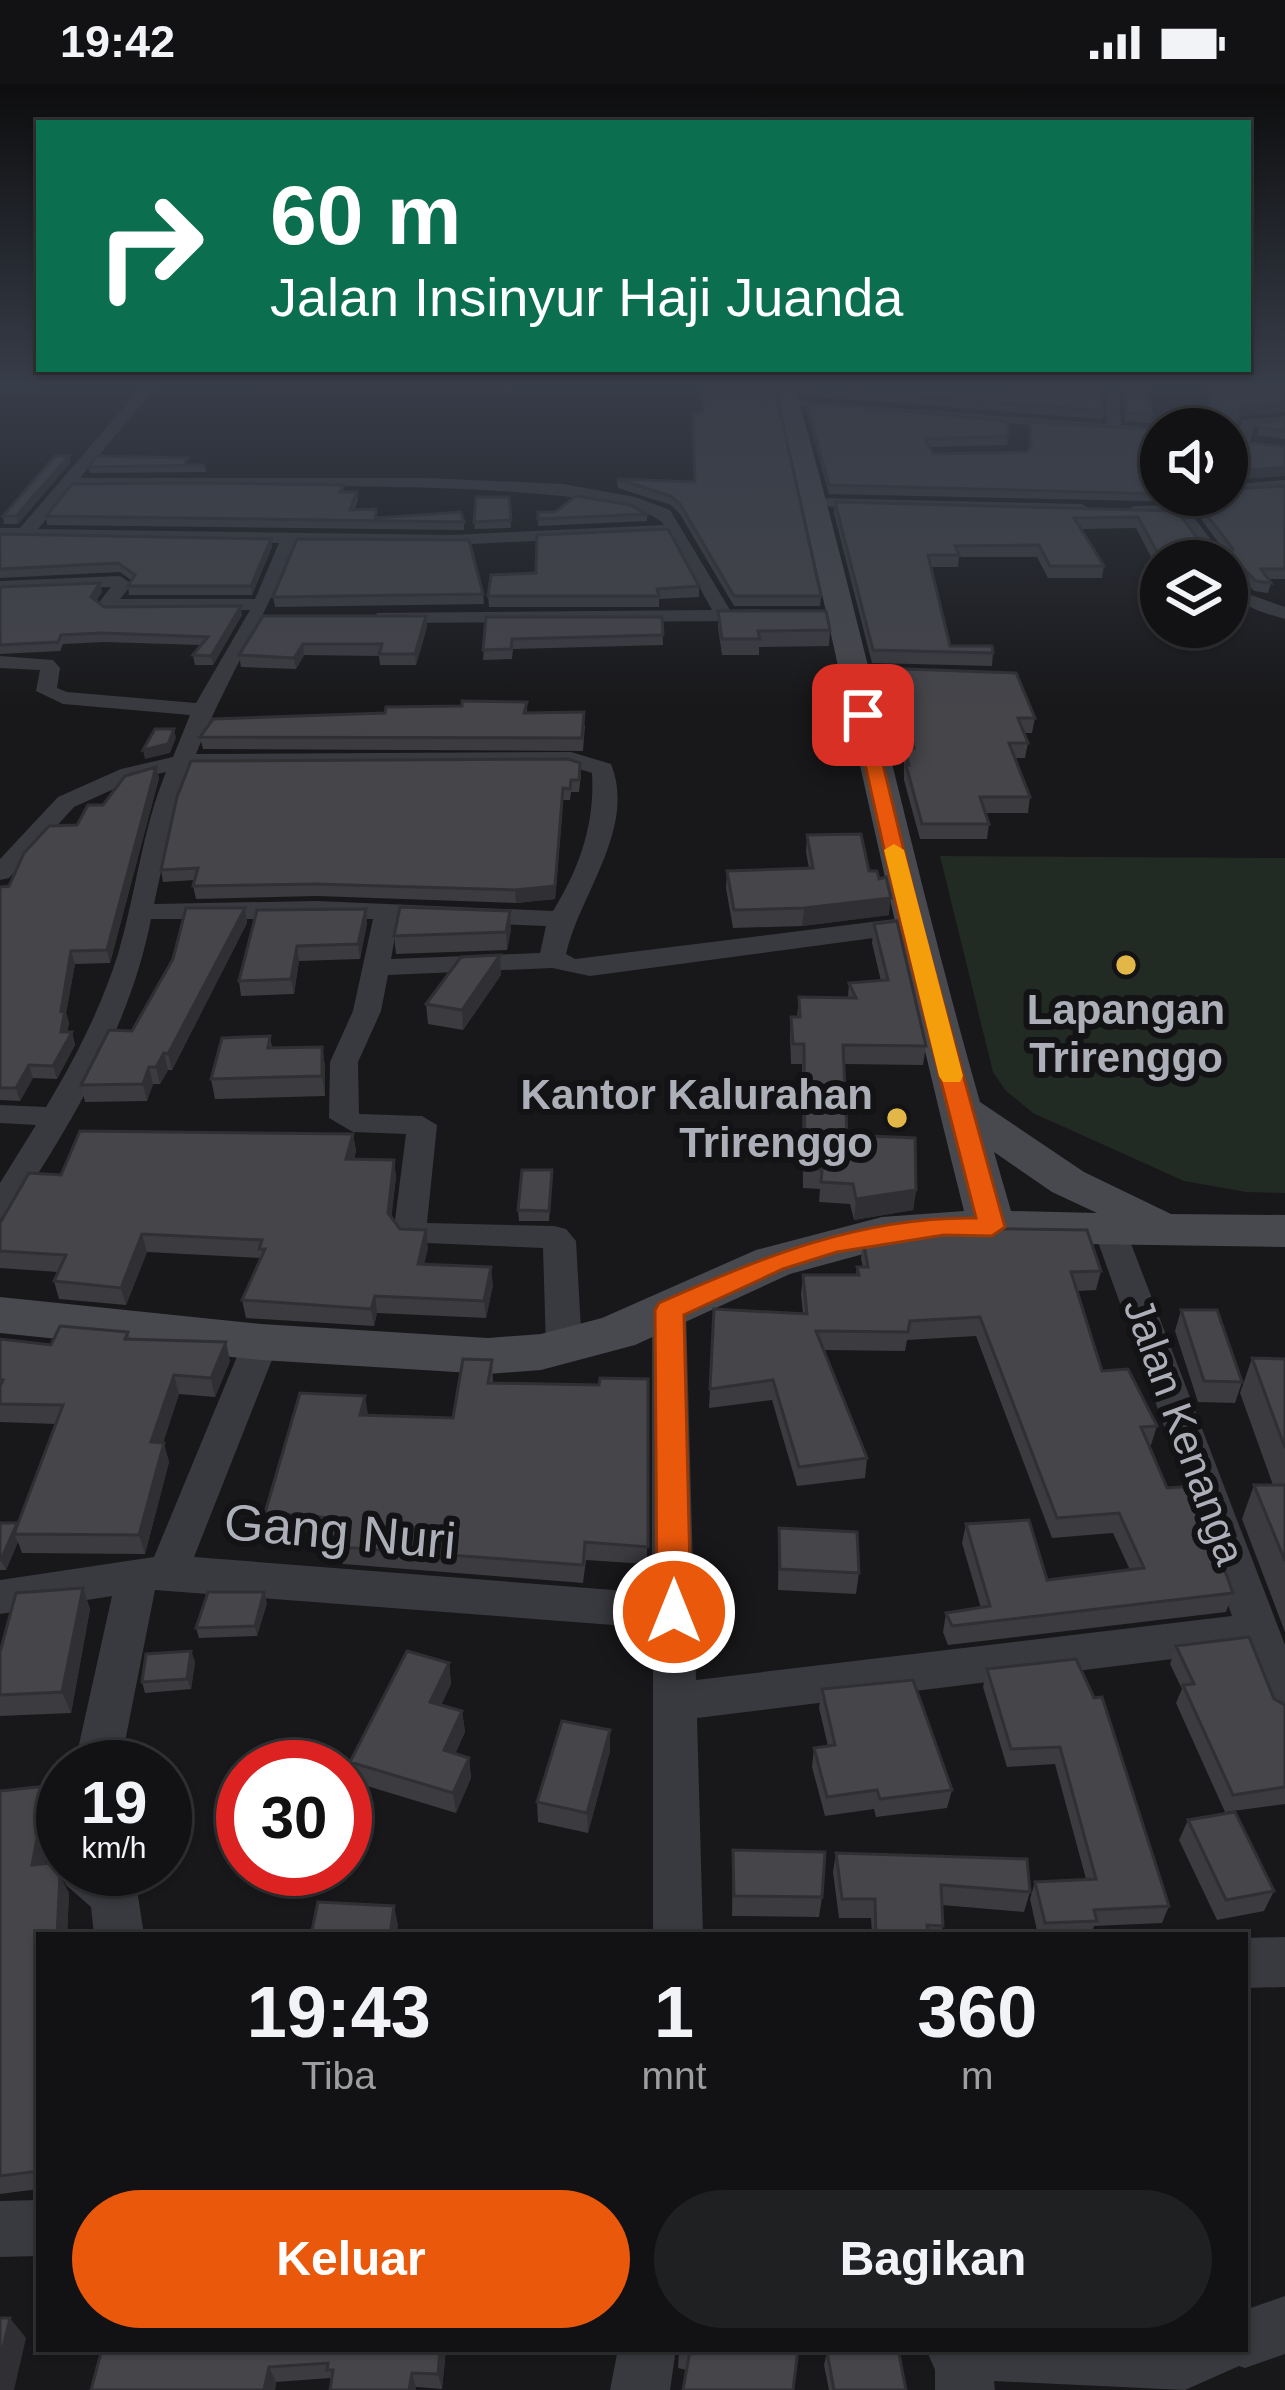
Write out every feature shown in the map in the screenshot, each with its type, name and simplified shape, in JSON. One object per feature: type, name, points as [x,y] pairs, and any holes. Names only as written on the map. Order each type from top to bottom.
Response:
[{"type":"main road","points":[[813,492],[828,616],[864,673],[911,925],[992,1227]]},
{"type":"main road","points":[[959,1107],[1068,1182],[1176,1229]]},
{"type":"main road","points":[[0,1315],[261,1342],[488,1356],[564,1347],[670,1310],[773,1262],[834,1243],[944,1226],[1285,1231]]},
{"type":"street","points":[[26,532],[61,492]]},
{"type":"street","points":[[567,492],[634,502],[664,513],[724,616]]},
{"type":"street","points":[[969,492],[982,505]]},
{"type":"street","points":[[816,503],[1093,509]]},
{"type":"street","points":[[1115,510],[1140,511]]},
{"type":"street","points":[[0,533],[452,540],[675,529]]},
{"type":"street","points":[[0,1209],[57,1118],[119,983],[140,912],[155,829],[229,658],[266,612],[289,538]]},
{"type":"street","points":[[0,586],[120,581],[106,605],[266,612]]},
{"type":"street","points":[[1248,600],[1285,614]]},
{"type":"street","points":[[373,616],[770,616]]},
{"type":"street","points":[[0,662],[46,664],[50,668],[46,691],[63,698],[204,710]]},
{"type":"street","points":[[0,873],[66,802],[129,774],[185,761],[571,759],[597,765],[604,779],[602,826],[587,879],[561,919],[551,949],[554,960]]},
{"type":"street","points":[[140,912],[386,910],[561,919]]},
{"type":"street","points":[[386,910],[379,967],[367,1011],[344,1062],[344,1118],[353,1123],[422,1125],[410,1228],[414,1234],[554,1237],[559,1241],[564,1347]]},
{"type":"street","points":[[379,967],[554,960],[590,968],[911,925]]},
{"type":"street","points":[[0,1114],[57,1118]]},
{"type":"street","name":"Jalan Kenanga","points":[[1109,1228],[1285,1702]]},
{"type":"street","points":[[670,1310],[678,1932]]},
{"type":"street","points":[[105,1740],[153,1572],[261,1342]]},
{"type":"street","name":"Gang Nuri","points":[[0,1597],[153,1572],[674,1612]]},
{"type":"street","points":[[674,1702],[1258,1630]]},
{"type":"street","points":[[114,1896],[118,1932]]},
{"type":"street","points":[[1248,1963],[1285,1962]]},
{"type":"street","points":[[0,2229],[36,2228]]},
{"type":"street","points":[[1248,2338],[1285,2325]]},
{"type":"street","points":[[640,2390],[646,2352]]},
{"type":"street","points":[[961,2364],[1181,2362],[1209,2352]]},
{"type":"shaded area","name":"Lapangan Trirenggo","points":[[940,856],[1285,858],[1285,1193],[1246,1192],[1184,1181],[1033,1113],[1005,1090],[993,1072]]},
{"type":"building","points":[[24,492],[38,492],[16,516],[3,516]]},
{"type":"building","points":[[66,492],[340,492],[357,492],[350,510],[376,509],[375,518],[461,512],[464,522],[46,516]]},
{"type":"building","points":[[657,492],[798,492],[821,596],[734,596],[671,496]]},
{"type":"building","points":[[1248,492],[1285,492],[1285,569],[1261,569],[1271,583],[1256,581],[1248,573],[1248,540],[1226,540],[1208,516],[1248,516]]},
{"type":"building","points":[[576,496],[630,505],[647,514],[538,519],[538,512],[555,512]]},
{"type":"building","points":[[476,497],[509,497],[511,520],[474,522]]},
{"type":"building","points":[[835,502],[1140,510],[1140,516],[1181,516],[1199,540],[1151,540],[1138,517],[1074,518],[1104,566],[1050,566],[1039,545],[955,546],[959,555],[928,555],[950,646],[992,646],[993,653],[873,650]]},
{"type":"building","points":[[668,529],[699,586],[657,589],[659,596],[488,596],[491,575],[536,573],[537,535]]},
{"type":"building","points":[[0,534],[271,539],[251,586],[128,586],[135,575],[118,563],[0,569]]},
{"type":"building","points":[[297,539],[469,540],[483,594],[273,597]]},
{"type":"building","points":[[100,583],[91,597],[104,607],[241,606],[211,656],[193,655],[208,637],[102,633],[61,635],[58,642],[0,645],[0,587]]},
{"type":"building","points":[[718,611],[826,611],[830,630],[758,631],[760,639],[722,639]]},
{"type":"building","points":[[263,616],[426,616],[415,654],[379,654],[382,644],[303,644],[294,658],[239,655]]},
{"type":"building","points":[[486,617],[662,617],[663,635],[512,639],[511,649],[483,650]]},
{"type":"building","points":[[878,668],[1016,673],[1035,718],[1018,718],[1028,743],[1009,743],[1030,797],[980,797],[989,824],[922,824],[906,765],[904,748],[914,748],[901,694],[885,694]]},
{"type":"building","points":[[462,701],[527,702],[524,713],[584,712],[582,738],[200,737],[213,719],[385,713],[386,707],[462,706]]},
{"type":"building","points":[[155,729],[174,729],[168,744],[143,750]]},
{"type":"building","points":[[568,759],[580,763],[579,780],[571,780],[570,789],[563,788],[555,886],[515,890],[193,886],[198,868],[161,870],[177,797],[191,761]]},
{"type":"building","points":[[156,767],[107,950],[71,951],[61,1032],[72,1032],[53,1066],[29,1065],[16,1088],[0,1088],[0,887],[9,886],[24,853],[49,826],[77,825],[88,805],[103,805],[125,776]]},
{"type":"building","points":[[861,834],[869,871],[877,871],[879,879],[886,877],[891,898],[734,910],[727,871],[813,868],[807,835]]},
{"type":"building","points":[[400,907],[510,911],[506,932],[394,936]]},
{"type":"building","points":[[186,908],[245,908],[168,1054],[164,1053],[156,1067],[149,1067],[143,1084],[81,1085],[109,1030],[132,1031],[173,959]]},
{"type":"building","points":[[366,909],[358,944],[297,946],[291,979],[239,981],[257,910]]},
{"type":"building","points":[[897,921],[926,1046],[843,1045],[847,1135],[915,1138],[916,1190],[856,1199],[853,1184],[821,1182],[822,1169],[805,1168],[804,1044],[793,1044],[791,1017],[800,1017],[799,997],[856,998],[849,983],[888,980],[874,924]]},
{"type":"building","points":[[500,955],[462,1010],[426,1004],[461,957]]},
{"type":"building","points":[[270,1036],[268,1048],[322,1047],[322,1076],[211,1079],[222,1038]]},
{"type":"building","points":[[80,1131],[353,1134],[346,1159],[394,1160],[388,1213],[400,1229],[426,1230],[418,1264],[491,1267],[484,1301],[375,1296],[371,1309],[242,1300],[265,1249],[259,1249],[262,1240],[142,1234],[121,1288],[54,1281],[66,1255],[0,1251],[0,1223],[29,1173],[61,1175]]},
{"type":"building","points":[[522,1170],[552,1170],[549,1211],[518,1210]]},
{"type":"building","points":[[947,1228],[1087,1230],[1101,1271],[1071,1272],[1102,1371],[1128,1369],[1157,1426],[1141,1427],[1167,1488],[1194,1486],[1233,1593],[952,1626],[946,1613],[990,1606],[966,1524],[1029,1520],[1047,1580],[1144,1568],[1119,1513],[1057,1518],[980,1317],[910,1321],[908,1332],[816,1331],[867,1458],[799,1467],[773,1380],[710,1389],[714,1309],[807,1314],[803,1275],[859,1275],[857,1267],[868,1267],[863,1240]]},
{"type":"building","points":[[1181,1310],[1217,1310],[1242,1382],[1204,1381]]},
{"type":"building","points":[[60,1326],[128,1332],[125,1339],[226,1342],[211,1378],[174,1375],[151,1442],[164,1443],[139,1535],[14,1534],[63,1405],[0,1404],[0,1339],[51,1345]]},
{"type":"building","points":[[1252,1358],[1285,1359],[1285,1448]]},
{"type":"building","points":[[463,1359],[492,1360],[488,1383],[599,1385],[600,1378],[648,1379],[648,1547],[585,1542],[583,1565],[340,1547],[346,1519],[265,1513],[300,1393],[365,1396],[360,1415],[453,1418]]},
{"type":"building","points":[[1254,1485],[1285,1485],[1285,1561]]},
{"type":"building","points":[[0,1523],[17,1523],[1,1560],[0,1560]]},
{"type":"building","points":[[779,1528],[857,1532],[859,1573],[780,1569]]},
{"type":"building","points":[[83,1588],[62,1692],[0,1695],[0,1652],[16,1593]]},
{"type":"building","points":[[208,1592],[264,1592],[255,1626],[196,1628]]},
{"type":"building","points":[[1249,1637],[1274,1699],[1285,1705],[1285,1787],[1233,1795],[1183,1685],[1194,1684],[1176,1646]]},
{"type":"building","points":[[191,1651],[187,1679],[142,1682],[146,1654]]},
{"type":"building","points":[[407,1651],[449,1663],[430,1702],[462,1711],[444,1750],[469,1758],[453,1793],[372,1769],[372,1740],[361,1740]]},
{"type":"building","points":[[1076,1659],[1094,1698],[1102,1697],[1169,1906],[1094,1910],[1097,1921],[1045,1923],[1035,1882],[1096,1879],[1060,1747],[1011,1749],[987,1669]]},
{"type":"building","points":[[913,1680],[952,1790],[880,1799],[877,1790],[827,1797],[814,1748],[835,1745],[822,1689]]},
{"type":"building","points":[[562,1721],[610,1730],[587,1813],[537,1802]]},
{"type":"building","points":[[36,1787],[32,1865],[36,1865],[36,1896],[59,1896],[57,1932],[36,1932],[36,2171],[0,2176],[0,1791]]},
{"type":"building","points":[[1235,1812],[1274,1891],[1226,1900],[1188,1820]]},
{"type":"building","points":[[733,1850],[825,1852],[822,1897],[734,1896]]},
{"type":"building","points":[[836,1853],[1027,1859],[1030,1892],[941,1885],[943,1926],[927,1925],[928,1932],[876,1932],[875,1899],[842,1899]]},
{"type":"building","points":[[318,1902],[394,1906],[390,1932],[312,1932]]},
{"type":"building","points":[[0,2318],[10,2318],[0,2360]]},
{"type":"building","points":[[101,2352],[440,2352],[438,2374],[412,2373],[409,2390],[330,2390],[333,2370],[327,2370],[328,2363],[269,2367],[264,2390],[91,2390]]},
{"type":"building","points":[[690,2352],[798,2352],[793,2390],[683,2390]]},
{"type":"building","points":[[827,2352],[899,2352],[906,2390],[834,2390]]},
{"type":"slow traffic","points":[[894,850],[951,1076]]},
{"type":"place","name":"Lapangan Trirenggo","points":[[1126,965]]},
{"type":"place","name":"Kantor Kalurahan Trirenggo","points":[[897,1118]]},
{"type":"route","points":[[674,1612],[670,1310],[773,1262],[834,1243],[944,1226],[992,1227],[911,925],[863,715]]}]
